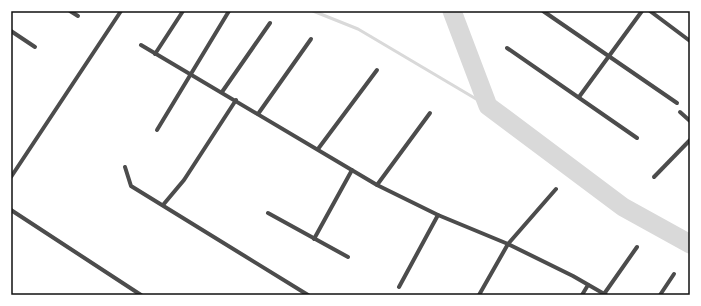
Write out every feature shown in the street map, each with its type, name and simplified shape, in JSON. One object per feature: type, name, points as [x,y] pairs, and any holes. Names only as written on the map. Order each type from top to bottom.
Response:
[{"type":"street","points":[[70,11],[78,16]]},
{"type":"street","points":[[11,177],[121,11]]},
{"type":"street","points":[[155,54],[182,11]]},
{"type":"street","points":[[157,130],[229,11]]},
{"type":"street","points":[[543,11],[677,103]]},
{"type":"street","points":[[579,97],[642,11]]},
{"type":"street","points":[[650,11],[690,40]]},
{"type":"street","points":[[222,92],[270,23]]},
{"type":"street","points":[[11,32],[35,47]]},
{"type":"street","points":[[258,114],[311,38]]},
{"type":"street","points":[[141,45],[377,185],[438,215],[508,244],[605,294],[637,247]]},
{"type":"street","points":[[507,48],[637,138]]},
{"type":"street","points":[[318,149],[377,70]]},
{"type":"street","points":[[163,205],[184,180],[236,100]]},
{"type":"street","points":[[680,112],[690,121]]},
{"type":"street","points":[[377,185],[430,113]]},
{"type":"street","points":[[654,177],[690,140]]},
{"type":"street","points":[[125,167],[131,186],[308,295]]},
{"type":"street","points":[[314,239],[352,170]]},
{"type":"street","points":[[479,295],[508,244],[556,189]]},
{"type":"street","points":[[11,210],[141,295]]},
{"type":"street","points":[[268,213],[348,257]]},
{"type":"street","points":[[399,287],[438,215]]},
{"type":"street","points":[[660,295],[674,274]]},
{"type":"street","points":[[582,295],[588,285]]},
{"type":"waterway","points":[[313,11],[358,29],[488,106]]},
{"type":"waterway","points":[[452,11],[488,106],[623,207],[690,244]]}]
